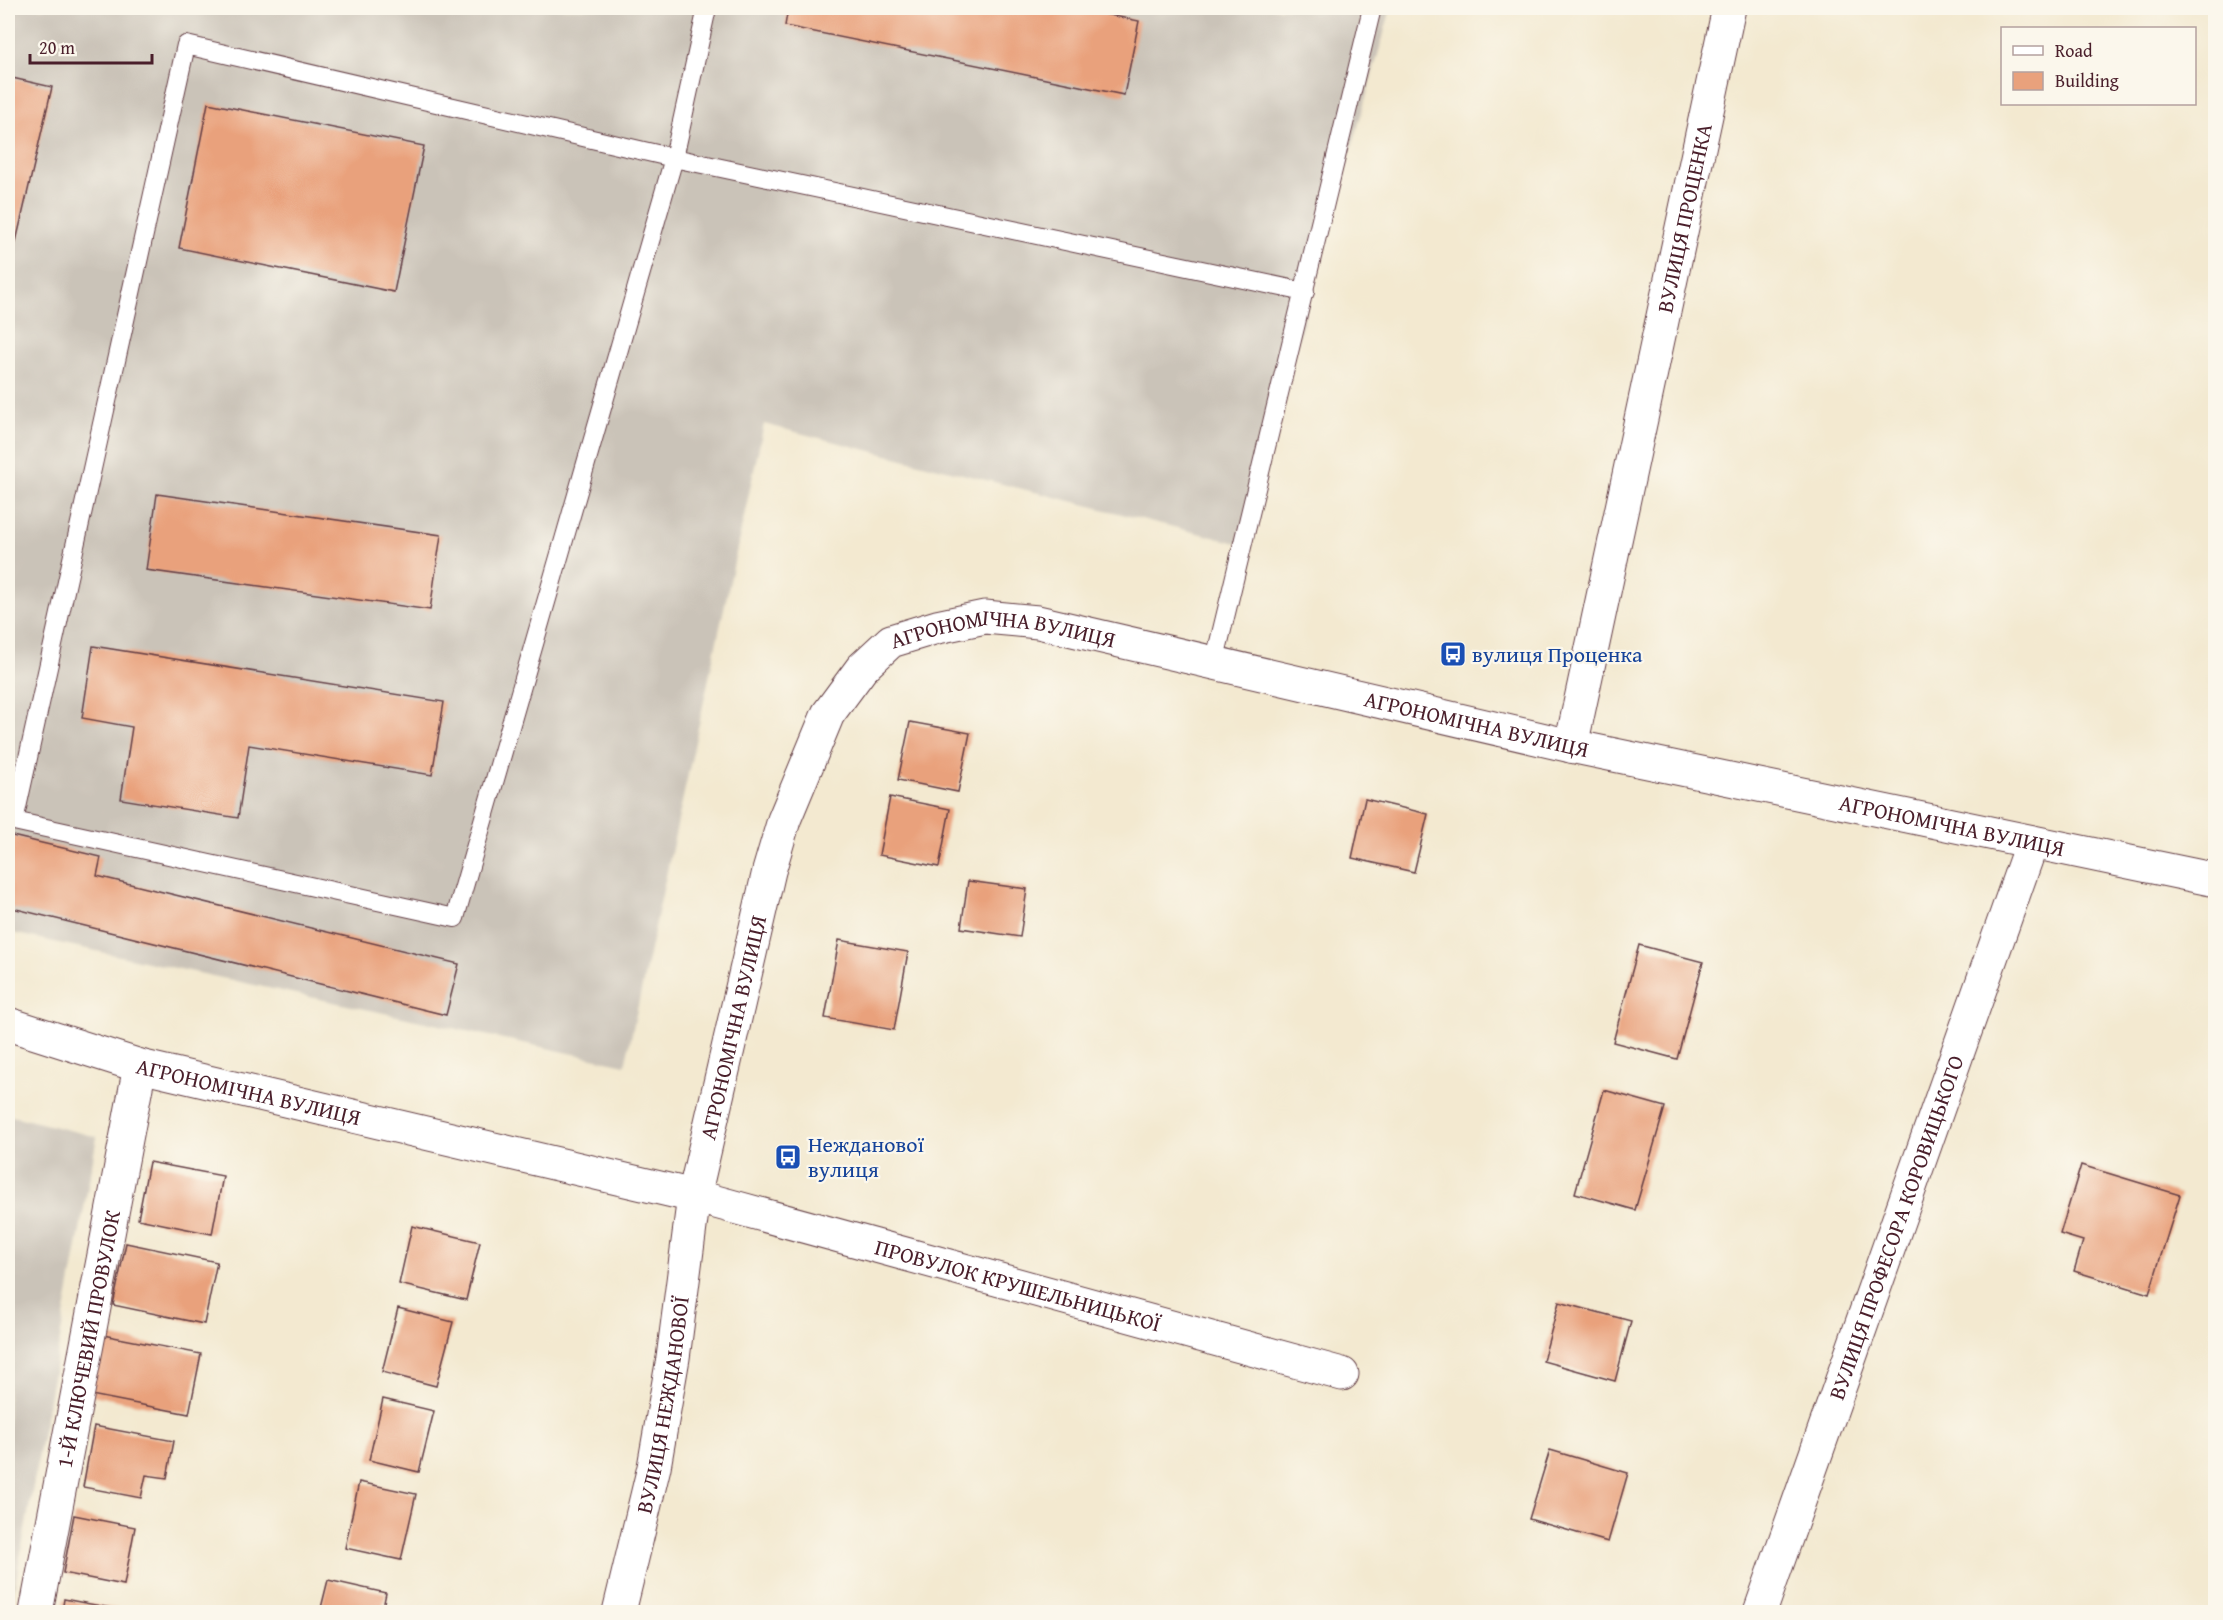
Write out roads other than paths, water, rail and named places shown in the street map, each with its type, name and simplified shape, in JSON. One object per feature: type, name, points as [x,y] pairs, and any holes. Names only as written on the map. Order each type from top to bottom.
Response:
[{"type":"street","name":"ВУЛИЦЯ ПРОЦЕНКА","points":[[1571,747],[1729,8]]},
{"type":"street","name":"АГРОНОМІЧНА ВУЛИЦЯ","points":[[8,1024],[140,1066],[694,1197],[769,871],[784,820],[828,714],[862,668],[891,641],[937,627],[985,617],[1038,622],[1571,747],[2216,880]]},
{"type":"street","name":"ВУЛИЦЯ ПРОФЕСОРА КОРОВИЦЬКОГО","points":[[1760,1612],[2032,842]]},
{"type":"street","name":"1-Й КЛЮЧЕВИЙ ПРОВУЛОК","points":[[36,1612],[140,1066]]},
{"type":"street","name":"ПРОВУЛОК КРУШЕЛЬНИЦЬКОЇ","points":[[694,1197],[1342,1374]]},
{"type":"street","name":"ВУЛИЦЯ НЕЖДАНОВОЇ","points":[[619,1612],[654,1467],[673,1358],[694,1197]]},
{"type":"lane","points":[[707,8],[674,158],[455,918],[14,820],[186,45],[674,158],[1305,292]]},
{"type":"lane","points":[[1214,663],[1372,8]]},
{"type":"place","name":"вулиця Проценка","points":[[1453,654]]},
{"type":"place","name":"Нежданової вулиця","points":[[788,1157]]}]
